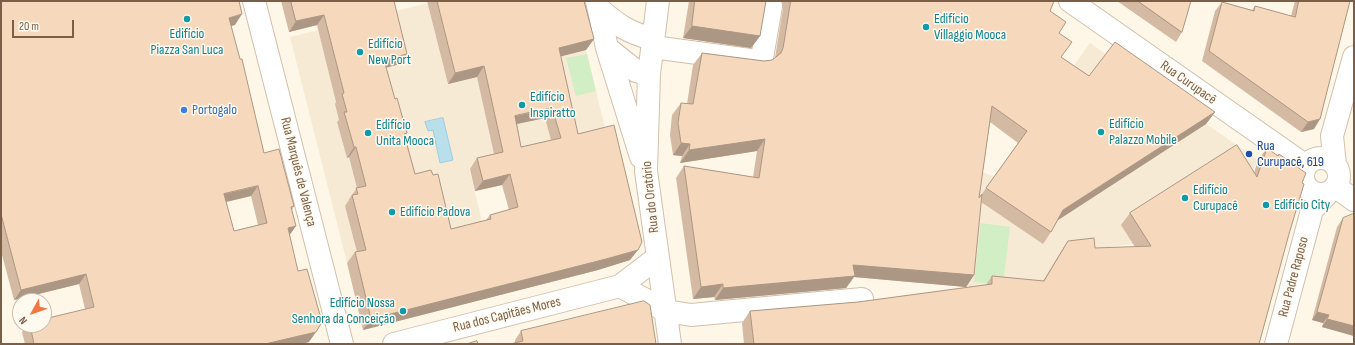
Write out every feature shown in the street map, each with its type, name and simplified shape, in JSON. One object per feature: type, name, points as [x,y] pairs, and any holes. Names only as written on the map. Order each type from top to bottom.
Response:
[{"type":"street","name":"Rua Marquês de Valença","points":[[254,1],[342,344]]},
{"type":"street","name":"Rua do Oratório","points":[[658,1],[649,74],[646,171],[670,344]]},
{"type":"street","name":"Rua Curupacê","points":[[1070,1],[1310,162]]},
{"type":"street","points":[[598,5],[619,26],[653,43],[757,61],[762,58],[771,6]]},
{"type":"street","points":[[598,5],[607,48],[646,171]]},
{"type":"street","points":[[607,48],[636,71],[649,74]]},
{"type":"street","points":[[1331,191],[1338,182],[1339,176],[1335,165],[1332,136],[1354,57]]},
{"type":"street","points":[[1312,210],[1302,177],[1310,162],[1332,136]]},
{"type":"street","points":[[1310,162],[1326,159],[1335,165]]},
{"type":"street","points":[[1306,188],[1315,194],[1331,191],[1354,200]]},
{"type":"street","name":"Rua Padre Raposo","points":[[1276,344],[1312,210],[1331,191]]},
{"type":"street","name":"Rua dos Capitães Mores","points":[[394,344],[620,286],[658,257]]},
{"type":"street","points":[[620,286],[666,311],[691,315],[862,299]]},
{"type":"shaded area","points":[[428,3],[448,84],[586,50],[607,136],[470,169],[469,167],[484,230],[347,263],[290,37]]},
{"type":"shaded area","points":[[1090,43],[1258,160],[1226,235],[1060,253],[1036,293],[966,287],[976,169],[994,177]]},
{"type":"green space","points":[[587,54],[596,91],[576,96],[566,58]]},
{"type":"green space","points":[[981,223],[1010,227],[1003,285],[974,282]]},
{"type":"water","points":[[443,118],[453,160],[440,163],[433,130],[428,131],[425,122]]},
{"type":"building","points":[[1,1],[239,1],[242,14],[229,18],[240,59],[242,59],[264,153],[279,149],[294,206],[291,207],[296,226],[288,228],[298,271],[307,269],[322,322],[316,332],[265,344],[34,344],[32,333],[52,333],[52,317],[94,307],[86,274],[21,290],[1,214]],"holes":[[[258,186],[267,223],[234,231],[224,194]]]},
{"type":"building","points":[[291,1],[394,1],[407,54],[384,60],[395,99],[397,98],[407,133],[404,134],[415,174],[431,170],[433,175],[438,174],[451,229],[491,219],[490,215],[518,207],[510,174],[483,181],[477,158],[503,152],[484,66],[455,73],[437,1],[584,1],[594,39],[559,48],[578,134],[614,125],[642,242],[638,250],[371,319],[355,252],[366,250],[352,195],[358,194],[356,188],[366,186],[356,147],[354,147],[344,112],[347,112],[342,94],[344,93],[324,15],[296,21]],"holes":[[[552,108],[561,138],[521,147],[515,116]]]},
{"type":"building","points":[[695,1],[766,1],[760,36],[692,26]]},
{"type":"building","points":[[791,1],[1054,1],[1050,11],[1066,22],[1059,33],[1072,42],[1061,57],[1089,76],[1115,42],[1215,112],[1063,210],[1051,232],[986,188],[1027,131],[992,106],[979,198],[982,194],[974,275],[853,265],[855,276],[723,288],[723,284],[701,287],[684,166],[759,178],[765,139],[689,150],[690,144],[681,143],[678,123],[681,103],[693,104],[702,53],[764,61],[772,60],[781,53]]},
{"type":"building","points":[[1138,1],[1191,1],[1182,32]]},
{"type":"building","points":[[1299,1],[1350,1],[1320,119],[1308,122],[1209,51],[1222,2],[1254,11],[1255,6],[1295,17]]},
{"type":"building","points":[[1237,145],[1257,177],[1267,148],[1278,156],[1279,154],[1306,173],[1302,183],[1304,184],[1259,344],[754,344],[750,311],[858,302],[992,284],[992,276],[1044,281],[1068,241],[1094,238],[1095,248],[1151,246],[1130,213]]},
{"type":"building","points":[[1353,214],[1354,326],[1327,319],[1329,315],[1317,312],[1343,218]]},
{"type":"building","points":[[644,301],[650,305],[656,344],[510,344],[523,341],[521,331]]},
{"type":"building","points":[[477,341],[478,344],[467,344]]},
{"type":"place","name":"Edifício Piazza San Luca","points":[[187,19]]},
{"type":"place","name":"Edifício Villaggio Mooca","points":[[926,27]]},
{"type":"place","name":"Edifício New Port","points":[[360,52]]},
{"type":"place","name":"Edifício Inspiratto","points":[[522,105]]},
{"type":"place","name":"Portogalo","points":[[184,110]]},
{"type":"place","name":"Edifício Palazzo Mobile","points":[[1101,132]]},
{"type":"place","name":"Edifício Unita Mooca","points":[[368,133]]},
{"type":"place","name":"Rua Curupacê, 619","points":[[1249,154]]},
{"type":"place","name":"Edifício Curupacê","points":[[1185,198]]},
{"type":"place","name":"Edifício City","points":[[1266,205]]},
{"type":"place","name":"Edifício Padova","points":[[392,212]]},
{"type":"place","name":"Edifício Nossa Senhora da Conceição","points":[[403,311]]}]
